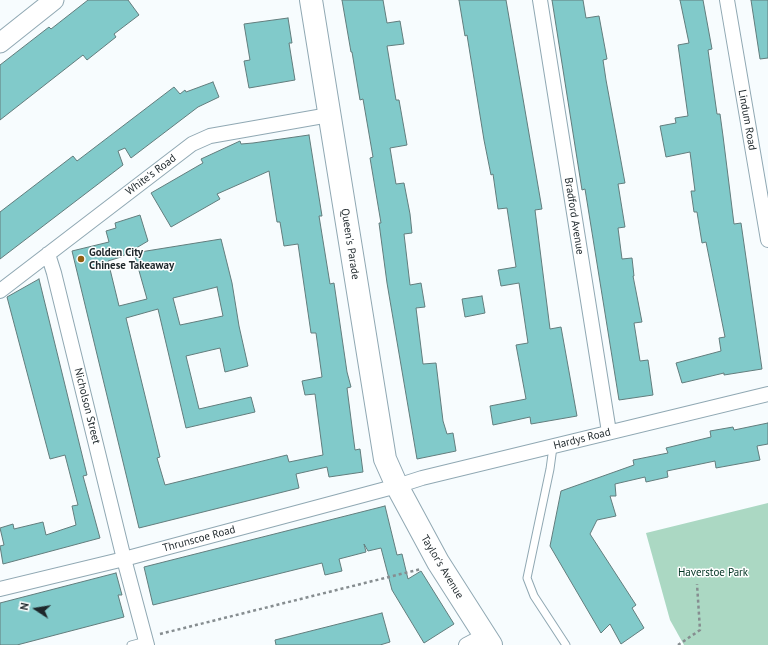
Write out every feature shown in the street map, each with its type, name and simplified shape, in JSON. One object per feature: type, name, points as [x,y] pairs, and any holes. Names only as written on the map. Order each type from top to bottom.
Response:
[{"type":"main road","name":"Queen's Parade","points":[[311,0],[385,458],[397,486]]},
{"type":"main road","name":"Taylor's Avenue","points":[[397,486],[481,642]]},
{"type":"street","points":[[0,43],[54,0]]},
{"type":"street","name":"Bradford Avenue","points":[[540,0],[609,432]]},
{"type":"street","name":"Lindum Road","points":[[727,0],[768,240]]},
{"type":"street","name":"White's Road","points":[[0,291],[192,144],[210,136],[329,115]]},
{"type":"street","name":"Nicholson Street","points":[[48,254],[124,559],[147,642]]},
{"type":"street","name":"Hardys Road","points":[[397,486],[422,478],[768,394]]},
{"type":"street","name":"Thrunscoe Road","points":[[0,590],[124,559],[397,486]]},
{"type":"lane","points":[[553,447],[550,469],[527,578],[534,596],[566,645]]},
{"type":"lane","points":[[131,645],[147,642]]},
{"type":"path","points":[[147,642],[161,633],[423,569],[438,562]]},
{"type":"path","points":[[678,645],[700,630],[697,584]]},
{"type":"green space","name":"Haverstoe Park","points":[[768,503],[768,645],[684,645],[670,620],[646,533]]},
{"type":"building","points":[[88,0],[128,0],[139,15],[114,34],[116,37],[87,60],[83,55],[0,120],[0,65],[49,27],[51,29]]},
{"type":"building","points":[[342,0],[383,0],[387,23],[400,21],[404,44],[387,46],[396,100],[399,100],[407,145],[390,148],[396,184],[404,183],[410,214],[412,233],[404,234],[410,285],[421,283],[425,307],[416,308],[423,364],[436,363],[443,421],[447,434],[453,433],[456,451],[417,459],[387,283],[379,223],[381,223],[370,158],[373,157],[363,99],[360,100]]},
{"type":"building","points":[[459,0],[506,0],[542,209],[535,210],[550,329],[561,327],[577,416],[531,424],[530,417],[493,425],[490,406],[526,399],[516,345],[528,343],[519,283],[501,286],[498,270],[516,267],[507,208],[498,209],[493,174],[491,175],[484,140],[467,35],[465,36]]},
{"type":"building","points":[[552,0],[583,0],[586,18],[599,16],[607,59],[603,60],[606,80],[625,183],[618,184],[625,227],[618,228],[622,259],[632,258],[633,276],[642,322],[634,323],[640,361],[648,360],[653,395],[619,400],[585,189],[582,190]]},
{"type":"building","points":[[680,0],[703,0],[712,49],[708,50],[717,114],[720,114],[734,224],[741,223],[762,369],[724,375],[724,373],[682,383],[676,363],[721,351],[719,338],[725,337],[706,242],[702,243],[697,212],[694,212],[691,191],[695,191],[690,152],[666,157],[660,126],[676,123],[675,118],[688,116],[678,45],[689,43]]},
{"type":"building","points":[[751,0],[768,0],[768,58],[760,59]]},
{"type":"building","points":[[288,18],[292,43],[289,43],[295,80],[249,88],[244,61],[250,60],[244,24]]},
{"type":"building","points":[[213,82],[219,97],[198,107],[131,158],[125,148],[118,151],[123,165],[0,259],[0,212],[73,156],[77,161],[174,87],[180,94],[185,90],[186,92]]},
{"type":"building","points":[[309,135],[322,216],[319,216],[330,284],[334,283],[347,372],[351,387],[347,388],[355,450],[360,449],[363,472],[329,477],[327,467],[296,474],[299,488],[139,528],[72,251],[109,242],[106,231],[116,228],[115,223],[140,215],[148,241],[121,257],[108,261],[119,306],[147,299],[134,253],[221,239],[232,283],[239,326],[248,366],[225,372],[220,348],[186,356],[199,409],[251,397],[255,412],[186,428],[158,309],[126,318],[160,457],[157,458],[165,485],[287,455],[289,462],[323,455],[315,394],[305,395],[302,381],[322,377],[316,333],[311,333],[298,244],[284,246],[280,222],[277,222],[269,171],[217,194],[220,199],[171,227],[151,193],[203,163],[201,159],[240,141],[241,144]],"holes":[[[217,287],[223,316],[180,325],[173,298]]]},
{"type":"building","points":[[39,279],[87,475],[83,476],[100,538],[3,564],[0,546],[4,545],[0,528],[13,524],[14,529],[43,522],[46,535],[76,525],[72,506],[78,505],[65,455],[50,459],[7,297]]},
{"type":"building","points":[[482,296],[485,313],[465,317],[462,299]]},
{"type":"building","points":[[768,423],[768,444],[757,446],[760,460],[716,468],[715,461],[667,471],[668,477],[646,482],[645,477],[615,484],[616,496],[610,496],[616,516],[597,520],[590,534],[636,605],[632,608],[644,628],[621,644],[610,624],[601,633],[550,546],[561,491],[634,465],[633,460],[668,453],[666,448],[711,437],[710,431],[733,427],[734,430]]},
{"type":"building","points":[[385,506],[397,555],[402,554],[408,579],[421,571],[454,624],[424,643],[392,590],[381,548],[368,551],[364,544],[366,552],[339,559],[342,571],[325,575],[322,563],[153,605],[144,567]]},
{"type":"building","points":[[116,573],[122,595],[118,595],[124,617],[17,645],[0,645],[0,603]]},
{"type":"building","points":[[382,613],[390,642],[380,645],[276,645],[275,640]]},
{"type":"place","name":"Golden City Chinese Takeaway","points":[[81,259]]}]
